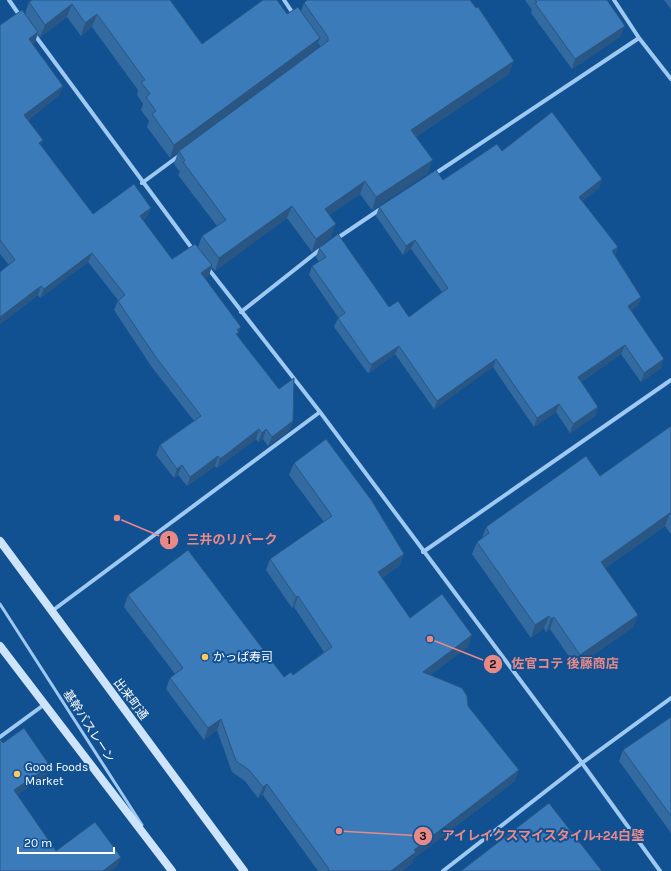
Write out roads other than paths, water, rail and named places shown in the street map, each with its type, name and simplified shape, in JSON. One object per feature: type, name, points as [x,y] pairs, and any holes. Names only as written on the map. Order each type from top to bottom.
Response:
[{"type":"main road","name":"出来町通","points":[[0,541],[51,612],[244,871]]},
{"type":"main road","points":[[0,646],[172,871]]},
{"type":"street","points":[[9,0],[24,21]]},
{"type":"street","points":[[284,0],[298,20]]},
{"type":"street","points":[[614,0],[639,38],[671,79]]},
{"type":"street","points":[[29,28],[142,183],[198,256]]},
{"type":"street","points":[[425,179],[639,38]]},
{"type":"street","points":[[142,183],[187,150]]},
{"type":"street","points":[[334,240],[386,205]]},
{"type":"street","points":[[241,312],[327,244]]},
{"type":"street","points":[[203,263],[320,412],[423,552],[582,763],[660,871]]},
{"type":"street","points":[[423,552],[671,380]]},
{"type":"street","points":[[51,612],[320,412]]},
{"type":"street","points":[[443,871],[582,763],[671,698]]},
{"type":"street","points":[[0,736],[45,704]]},
{"type":"lane","name":"基幹バスレーン","points":[[0,604],[163,858]]},
{"type":"place","name":"三井のリパーク","points":[[117,518]]},
{"type":"place","name":"佐官コテ 後藤商店","points":[[430,639]]},
{"type":"place","name":"かっぱ寿司","points":[[205,657]]},
{"type":"place","name":"Good Foods Market","points":[[17,774]]},
{"type":"place","name":"アイレイクスマイスタイル+24白壁","points":[[339,831]]}]
